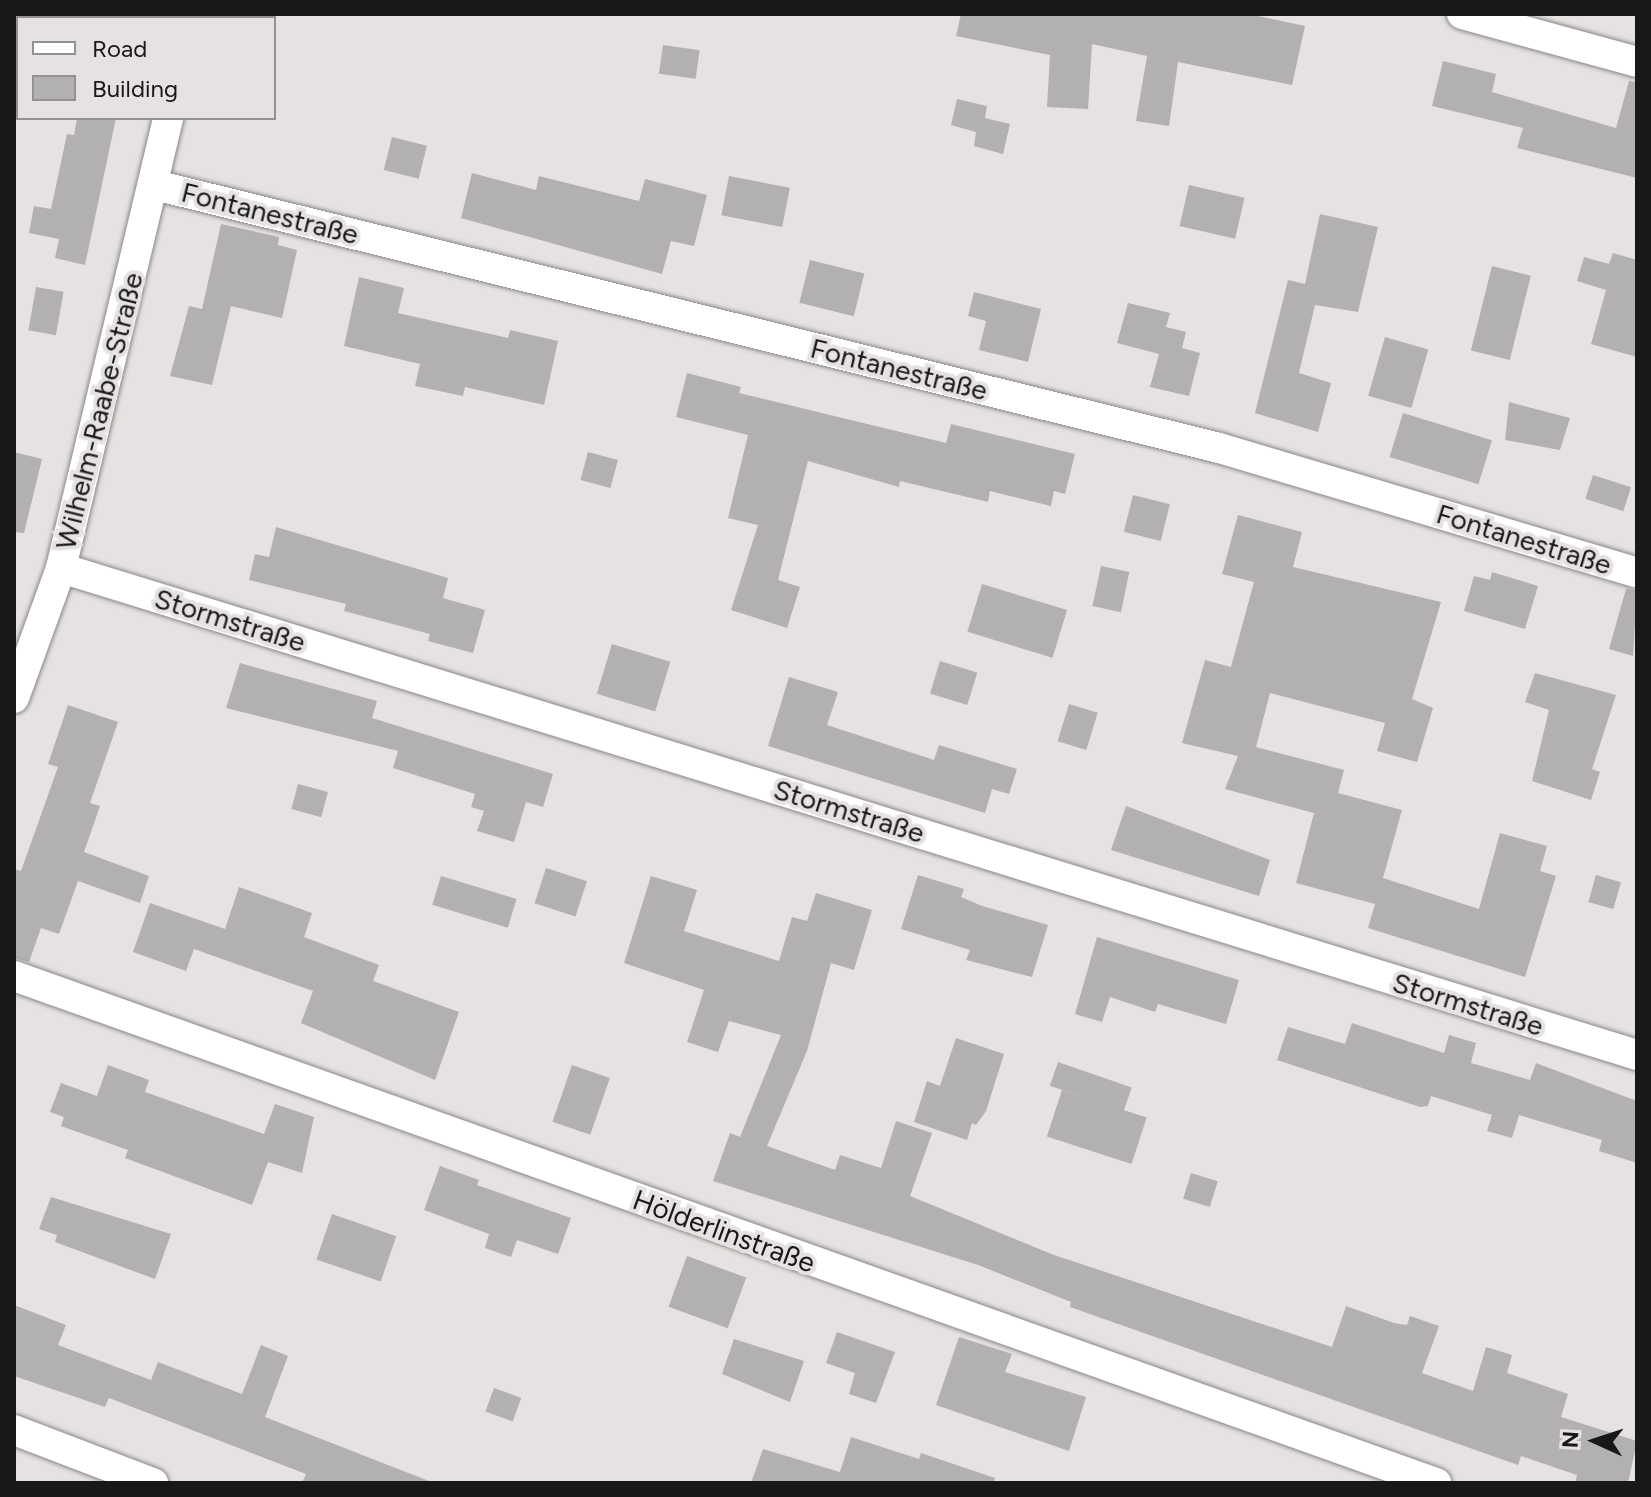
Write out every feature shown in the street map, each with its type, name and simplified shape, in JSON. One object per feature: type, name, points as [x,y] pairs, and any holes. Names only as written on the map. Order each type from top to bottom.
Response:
[{"type":"street","points":[[1462,14],[1637,62]]},
{"type":"street","name":"Wilhelm-Raabe-Straße","points":[[14,698],[61,568],[155,185],[168,120]]},
{"type":"street","name":"Fontanestraße","points":[[155,185],[1219,448],[1637,573]]},
{"type":"street","name":"Stormstraße","points":[[61,568],[1637,1055]]},
{"type":"street","name":"Hölderlinstraße","points":[[14,976],[1436,1483]]},
{"type":"street","points":[[14,1430],[153,1483]]},
{"type":"shaded area","points":[[14,14],[151,14],[16,16],[16,44]]},
{"type":"building","points":[[961,14],[1249,14],[1305,26],[1292,85],[1178,62],[1169,126],[1136,121],[1147,56],[1092,44],[1088,109],[1047,107],[1050,55],[956,36]]},
{"type":"building","points":[[663,45],[700,50],[696,79],[659,74]]},
{"type":"building","points":[[1443,61],[1496,74],[1492,92],[1616,128],[1629,81],[1637,82],[1637,178],[1517,148],[1523,128],[1432,106]]},
{"type":"building","points":[[957,99],[987,106],[985,118],[1010,124],[1003,154],[974,146],[976,132],[951,125]]},
{"type":"building","points":[[77,120],[116,120],[85,265],[55,258],[59,239],[29,233],[34,206],[51,209],[67,134],[74,135]]},
{"type":"building","points":[[392,137],[427,146],[419,179],[384,170]]},
{"type":"building","points":[[472,173],[536,190],[539,176],[639,201],[645,179],[707,195],[694,246],[671,241],[662,274],[461,218]]},
{"type":"building","points":[[729,176],[790,188],[782,227],[721,215]]},
{"type":"building","points":[[1189,185],[1245,198],[1235,239],[1180,226]]},
{"type":"building","points":[[1320,214],[1378,227],[1358,312],[1315,305],[1299,373],[1331,383],[1318,432],[1255,413],[1288,280],[1305,284]]},
{"type":"building","points":[[221,224],[279,237],[278,245],[297,250],[282,318],[231,306],[212,385],[170,376],[189,306],[202,309]]},
{"type":"building","points":[[1613,253],[1637,260],[1637,357],[1591,344],[1606,290],[1577,281],[1584,257],[1609,264]]},
{"type":"building","points":[[810,260],[864,274],[854,316],[799,303]]},
{"type":"building","points":[[1492,266],[1531,276],[1510,360],[1471,350]]},
{"type":"building","points":[[359,277],[404,288],[398,313],[508,338],[510,330],[558,341],[544,405],[465,387],[463,396],[415,386],[420,364],[344,346]]},
{"type":"building","points":[[36,287],[64,292],[56,335],[28,330]]},
{"type":"building","points":[[974,292],[1041,309],[1028,362],[979,350],[986,321],[968,316]]},
{"type":"building","points":[[1128,303],[1170,313],[1166,327],[1186,332],[1182,348],[1200,353],[1189,396],[1150,387],[1159,354],[1117,343]]},
{"type":"building","points":[[1385,337],[1428,349],[1411,408],[1368,396]]},
{"type":"building","points":[[687,373],[741,387],[739,393],[946,443],[951,424],[1075,454],[1065,494],[1054,491],[1051,506],[990,491],[988,502],[900,481],[899,487],[808,461],[778,580],[800,587],[787,628],[731,610],[758,525],[728,518],[748,435],[676,417]]},
{"type":"building","points":[[1509,402],[1570,418],[1560,450],[1505,440]]},
{"type":"building","points":[[1403,413],[1492,440],[1478,484],[1390,457]]},
{"type":"building","points":[[14,452],[42,459],[24,533],[14,532]]},
{"type":"building","points":[[588,452],[618,460],[610,488],[580,480]]},
{"type":"building","points":[[1593,475],[1631,487],[1623,511],[1585,499]]},
{"type":"building","points":[[1133,495],[1170,504],[1161,541],[1124,532]]},
{"type":"building","points":[[1238,515],[1302,532],[1293,567],[1441,602],[1412,699],[1433,708],[1417,762],[1377,751],[1385,723],[1270,693],[1256,747],[1344,770],[1338,793],[1402,810],[1383,878],[1479,909],[1500,833],[1547,846],[1540,871],[1556,876],[1525,977],[1368,928],[1375,904],[1296,883],[1314,813],[1225,789],[1238,756],[1182,743],[1205,660],[1231,667],[1254,582],[1222,574]]},
{"type":"building","points":[[276,527],[448,578],[443,598],[485,610],[473,653],[428,641],[430,634],[344,611],[346,604],[249,580],[255,554],[269,557]]},
{"type":"building","points":[[1101,566],[1129,572],[1121,612],[1092,606]]},
{"type":"building","points":[[1492,572],[1538,586],[1525,629],[1464,611],[1474,576],[1490,580]]},
{"type":"building","points":[[982,584],[1067,610],[1052,658],[967,632]]},
{"type":"building","points":[[1626,589],[1637,590],[1633,656],[1609,649]]},
{"type":"building","points":[[612,644],[670,662],[655,712],[597,694]]},
{"type":"building","points":[[940,661],[977,672],[967,705],[930,694]]},
{"type":"building","points":[[240,663],[377,701],[372,718],[553,774],[543,807],[526,802],[514,842],[477,831],[484,811],[471,807],[475,794],[393,768],[398,751],[226,708]]},
{"type":"building","points":[[1535,673],[1616,695],[1592,769],[1600,772],[1591,800],[1532,781],[1549,710],[1525,702]]},
{"type":"building","points":[[789,677],[838,692],[827,725],[934,760],[939,745],[1017,769],[1009,794],[992,789],[985,813],[768,746]]},
{"type":"building","points":[[1069,704],[1098,713],[1086,750],[1058,741]]},
{"type":"building","points":[[68,705],[118,722],[90,803],[100,806],[84,852],[149,876],[140,903],[78,881],[59,934],[41,928],[29,962],[14,958],[14,869],[21,871],[58,767],[48,764]]},
{"type":"building","points":[[298,784],[328,792],[321,817],[291,809]]},
{"type":"building","points":[[1126,806],[1270,860],[1259,896],[1111,850]]},
{"type":"building","points":[[546,868],[587,881],[575,916],[535,903]]},
{"type":"building","points":[[918,875],[964,889],[961,897],[982,906],[1048,925],[1032,977],[966,960],[970,950],[901,929]]},
{"type":"building","points":[[1596,875],[1621,882],[1613,909],[1588,902]]},
{"type":"building","points":[[441,876],[517,899],[508,928],[432,905]]},
{"type":"building","points":[[651,876],[697,890],[684,931],[779,961],[792,917],[807,921],[816,893],[872,910],[854,970],[831,963],[807,1051],[767,1146],[835,1170],[840,1155],[881,1168],[896,1121],[932,1133],[910,1196],[1054,1255],[1332,1347],[1346,1306],[1394,1323],[1407,1325],[1410,1316],[1439,1326],[1422,1373],[1473,1391],[1486,1347],[1512,1355],[1507,1373],[1568,1394],[1561,1417],[1637,1441],[1628,1483],[1575,1483],[1577,1475],[1521,1456],[1518,1465],[1070,1307],[1071,1302],[978,1265],[713,1181],[730,1133],[740,1137],[781,1035],[729,1021],[718,1052],[687,1042],[704,990],[624,963]]},
{"type":"building","points":[[239,887],[312,913],[304,937],[379,965],[373,981],[459,1012],[435,1080],[301,1023],[313,991],[194,949],[186,971],[133,952],[150,903],[225,929]]},
{"type":"building","points":[[1097,937],[1239,980],[1226,1024],[1158,1004],[1155,1012],[1110,997],[1102,1022],[1075,1014]]},
{"type":"building","points":[[1352,1023],[1444,1053],[1449,1035],[1476,1043],[1471,1063],[1530,1080],[1536,1063],[1637,1101],[1637,1163],[1599,1151],[1602,1140],[1519,1115],[1512,1138],[1487,1131],[1492,1115],[1431,1096],[1428,1106],[1420,1107],[1277,1060],[1288,1027],[1345,1044]]},
{"type":"building","points":[[956,1038],[1004,1054],[986,1111],[976,1125],[972,1123],[967,1140],[914,1122],[927,1081],[940,1086]]},
{"type":"building","points":[[1058,1062],[1132,1087],[1124,1111],[1050,1086]]},
{"type":"building","points":[[108,1065],[149,1080],[145,1092],[264,1134],[275,1104],[314,1117],[302,1173],[268,1162],[252,1205],[125,1158],[128,1150],[61,1126],[64,1117],[50,1112],[61,1083],[97,1096]]},
{"type":"building","points":[[572,1065],[610,1078],[590,1135],[552,1122]]},
{"type":"building","points":[[1062,1090],[1147,1118],[1132,1164],[1047,1137]]},
{"type":"building","points":[[440,1166],[479,1180],[477,1185],[571,1218],[558,1254],[517,1240],[511,1257],[485,1248],[489,1234],[424,1210]]},
{"type":"building","points":[[1191,1173],[1218,1181],[1210,1207],[1183,1199]]},
{"type":"building","points":[[51,1197],[171,1234],[155,1279],[55,1242],[57,1235],[39,1229]]},
{"type":"building","points":[[332,1214],[396,1236],[381,1282],[316,1259]]},
{"type":"building","points":[[687,1256],[746,1278],[728,1328],[669,1307]]},
{"type":"building","points":[[14,1305],[66,1325],[58,1345],[151,1380],[158,1362],[242,1394],[261,1345],[288,1356],[265,1417],[434,1483],[302,1483],[306,1474],[109,1398],[105,1407],[14,1376]]},
{"type":"building","points":[[837,1332],[895,1352],[876,1403],[849,1394],[855,1373],[826,1363]]},
{"type":"building","points":[[959,1337],[1012,1354],[1005,1372],[1086,1397],[1069,1451],[936,1405]]},
{"type":"building","points":[[734,1339],[804,1361],[790,1402],[722,1374]]},
{"type":"building","points":[[494,1388],[521,1398],[513,1421],[485,1411]]},
{"type":"building","points":[[851,1437],[919,1459],[921,1453],[995,1478],[994,1483],[751,1483],[763,1449],[840,1472]]}]
